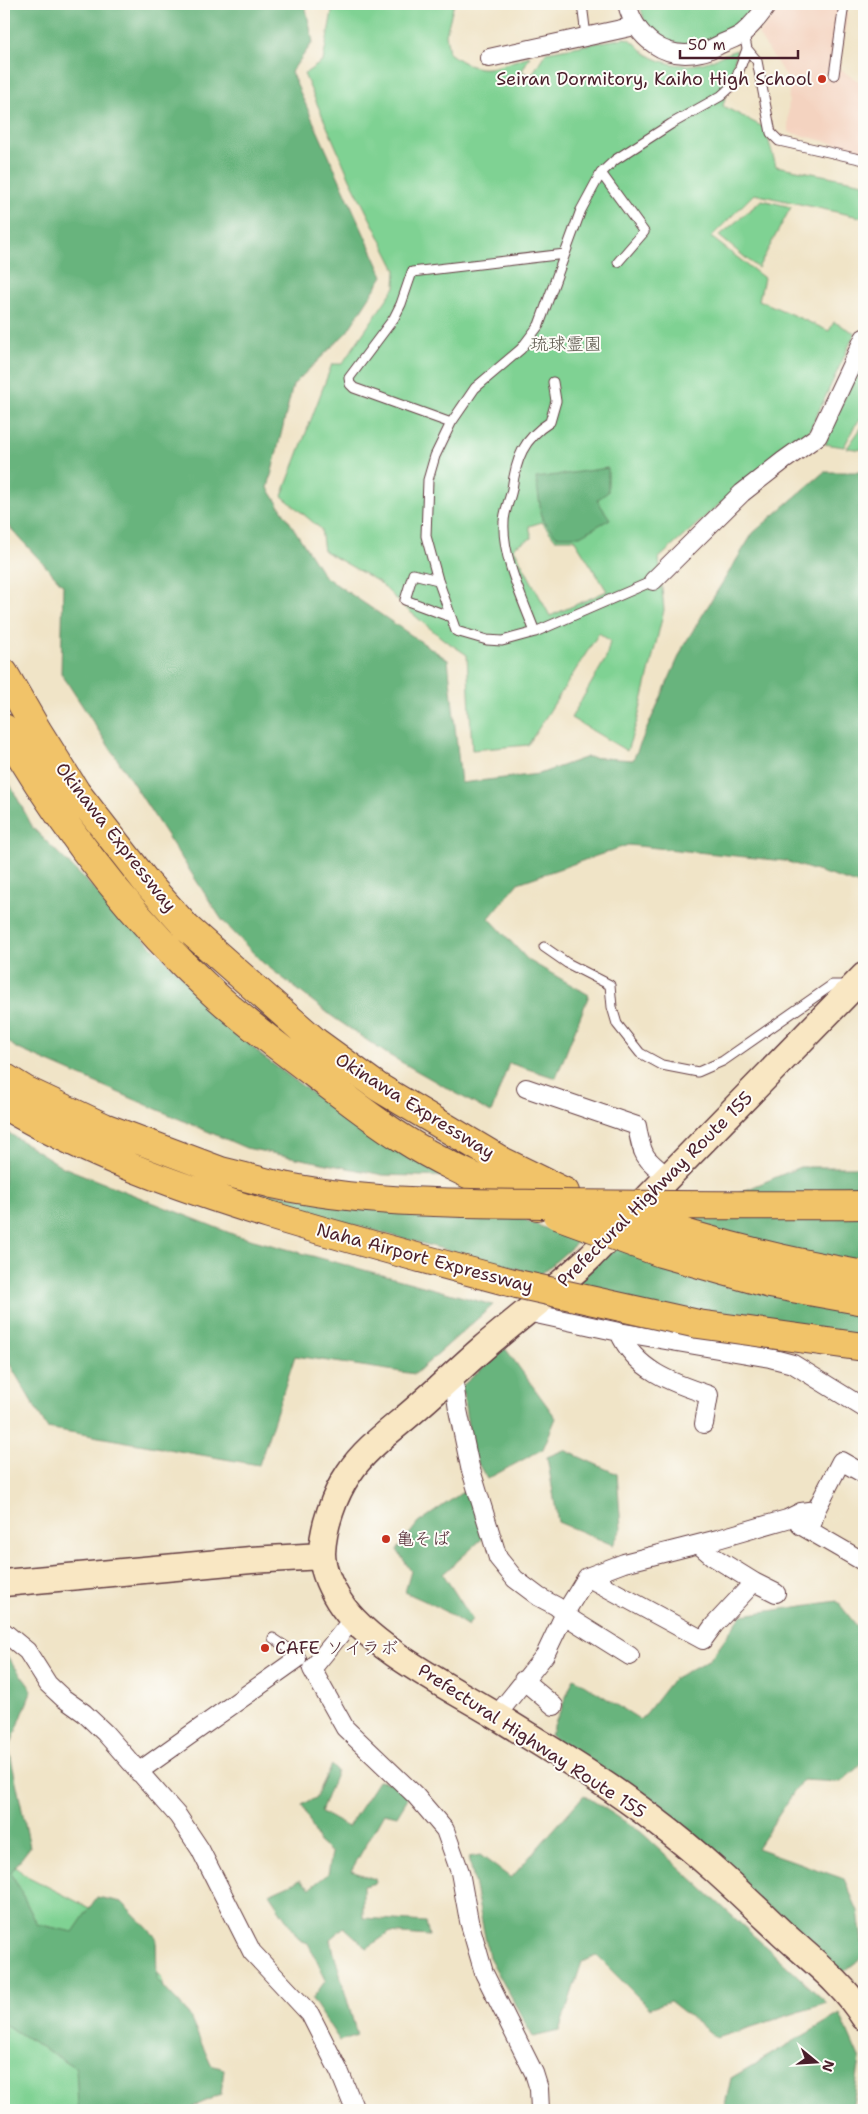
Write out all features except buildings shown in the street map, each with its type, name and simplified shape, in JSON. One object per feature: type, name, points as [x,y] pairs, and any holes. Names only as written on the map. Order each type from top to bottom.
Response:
[{"type":"highway","name":"Okinawa Expressway","points":[[4,673],[76,792],[147,883],[194,935],[316,1042],[378,1087],[502,1161],[561,1204],[661,1253],[770,1284],[864,1301]]},
{"type":"highway","name":"Okinawa Expressway","points":[[4,728],[58,813],[94,863],[170,951],[212,992],[292,1058],[403,1139],[458,1169],[561,1204],[804,1264],[864,1275]]},
{"type":"highway","name":"Naha Airport Expressway","points":[[4,1077],[25,1090],[104,1127],[221,1171],[306,1191],[375,1199],[444,1203],[720,1206],[864,1205]]},
{"type":"highway","name":"Naha Airport Expressway","points":[[4,1105],[90,1150],[198,1193],[341,1237],[517,1284],[698,1324],[864,1347]]},
{"type":"main road","name":"Prefectural Highway Route 155","points":[[857,983],[562,1284],[480,1350],[365,1455],[349,1472],[328,1520],[322,1556],[330,1584],[339,1602],[352,1620],[394,1652],[621,1795],[659,1823],[818,1966],[858,2007],[864,2017]]},
{"type":"main road","points":[[4,1583],[251,1560],[322,1556]]},
{"type":"street","points":[[627,4],[635,26],[643,37],[661,48],[676,53],[703,52],[746,41],[768,4]]},
{"type":"street","points":[[490,58],[635,26]]},
{"type":"street","points":[[653,581],[742,493],[818,436],[864,338]]},
{"type":"street","points":[[526,1088],[637,1126],[641,1152],[644,1157],[667,1176]]},
{"type":"street","points":[[527,1312],[619,1332],[770,1358],[793,1364],[864,1408]]},
{"type":"street","points":[[619,1332],[625,1345],[637,1359],[661,1377],[675,1384],[709,1395],[704,1424]]},
{"type":"street","points":[[453,1376],[470,1467],[498,1558],[515,1579],[574,1621],[630,1656]]},
{"type":"street","points":[[810,1531],[816,1510],[842,1461],[864,1474]]},
{"type":"street","points":[[496,1716],[522,1680],[545,1654],[565,1613],[587,1577],[624,1563],[728,1536],[787,1519],[802,1512],[816,1510]]},
{"type":"street","points":[[787,1519],[864,1562]]},
{"type":"street","points":[[726,1564],[728,1536]]},
{"type":"street","points":[[698,1544],[754,1582],[776,1593]]},
{"type":"street","points":[[587,1577],[703,1640],[714,1625],[754,1582]]},
{"type":"street","points":[[352,1620],[312,1669],[345,1728],[415,1795],[445,1830],[460,1872],[469,1922],[484,1973],[534,2073],[539,2089],[540,2110]]},
{"type":"street","points":[[4,1632],[27,1651],[48,1684],[63,1698],[84,1712],[178,1816],[200,1849],[252,1952],[310,2014],[340,2073],[355,2110]]},
{"type":"street","points":[[139,1773],[144,1767],[297,1659]]},
{"type":"street","points":[[522,1680],[554,1706]]},
{"type":"lane","points":[[582,4],[586,36]]},
{"type":"lane","points":[[834,75],[844,4]]},
{"type":"lane","points":[[746,41],[757,61],[771,133],[779,141],[864,160]]},
{"type":"lane","points":[[653,581],[535,632],[502,641],[487,640],[456,631],[438,580],[426,536],[427,488],[435,456],[451,423],[475,388],[521,349],[539,326],[581,210],[601,173],[615,160],[671,124],[721,96],[734,84],[746,41]]},
{"type":"lane","points":[[601,173],[644,232],[618,262]]},
{"type":"lane","points":[[451,423],[354,388],[350,384],[349,378],[394,318],[412,272],[565,254]]},
{"type":"lane","points":[[535,632],[512,568],[504,525],[515,469],[523,448],[537,430],[550,422],[556,402],[553,382]]},
{"type":"lane","points":[[438,580],[412,574],[405,600],[451,617]]},
{"type":"lane","points":[[544,946],[567,963],[610,985],[616,1024],[640,1053],[662,1065],[698,1072],[723,1061],[832,985],[857,983]]},
{"type":"lane","points":[[273,1638],[286,1646],[297,1659],[312,1669]]},
{"type":"shaded area","name":"Seiran Dormitory, Kaiho High School","points":[[790,4],[821,4],[848,12],[839,68],[851,77],[864,83],[864,151],[788,132],[789,81],[758,34],[781,7]]},
{"type":"green space","points":[[4,4],[305,4],[313,42],[291,72],[383,276],[347,332],[293,385],[268,488],[324,576],[448,660],[461,783],[539,774],[587,757],[633,760],[684,645],[753,533],[824,472],[864,472],[864,886],[785,861],[628,845],[518,883],[489,918],[528,960],[589,995],[556,1078],[509,1063],[491,1113],[387,1054],[333,1017],[262,962],[222,920],[61,673],[63,585],[4,521]]},
{"type":"green space","name":"琉球霊園","points":[[330,4],[454,4],[446,34],[449,53],[471,66],[480,68],[497,66],[530,56],[522,71],[531,76],[546,52],[625,38],[632,41],[650,56],[664,62],[680,65],[704,63],[737,50],[723,106],[765,128],[776,166],[864,183],[864,218],[754,194],[711,237],[764,278],[759,300],[829,331],[834,322],[855,333],[810,430],[787,444],[659,558],[664,610],[638,718],[627,751],[571,718],[606,658],[610,641],[599,633],[528,745],[472,750],[467,655],[443,639],[403,606],[379,582],[324,551],[321,529],[282,496],[332,364],[342,364],[395,287],[396,270],[350,179],[304,74],[323,61],[333,6]],"holes":[[[542,522],[555,539],[574,539],[607,591],[550,616],[514,549],[515,546],[532,538],[529,526]]]},
{"type":"green space","points":[[640,4],[753,4],[747,15],[727,32],[699,42],[685,44],[672,43],[652,34],[645,23]]},
{"type":"green space","points":[[762,200],[791,207],[758,268],[719,236]]},
{"type":"green space","points":[[864,368],[864,415],[854,427],[844,447],[825,444],[856,371]]},
{"type":"green space","points":[[864,424],[864,450],[847,448]]},
{"type":"green space","points":[[608,468],[608,492],[597,500],[610,519],[580,536],[556,536],[542,519],[536,478]]},
{"type":"green space","points":[[4,773],[33,828],[262,1056],[369,1135],[450,1177],[383,1175],[246,1148],[16,1048],[4,1038]]},
{"type":"green space","points":[[4,1130],[63,1167],[235,1235],[493,1305],[415,1374],[295,1356],[259,1465],[47,1428],[5,1356]]},
{"type":"green space","points":[[800,1167],[864,1167],[864,1361],[825,1351],[579,1309],[578,1280],[610,1251],[689,1214]]},
{"type":"green space","points":[[262,1192],[392,1210],[521,1218],[578,1242],[540,1275],[301,1211]]},
{"type":"green space","points":[[505,1348],[556,1418],[543,1449],[487,1479],[472,1453],[462,1386]]},
{"type":"green space","points":[[564,1450],[617,1474],[621,1529],[613,1545],[558,1522],[547,1457]]},
{"type":"green space","points":[[470,1487],[483,1538],[443,1574],[472,1619],[468,1626],[438,1607],[405,1592],[411,1571],[397,1550],[418,1523]]},
{"type":"green space","points":[[837,1601],[864,1635],[864,1700],[861,1703],[864,1716],[864,1762],[841,1782],[802,1780],[757,1848],[844,1879],[858,1911],[864,1956],[842,1973],[550,1735],[574,1678],[641,1720],[673,1679],[710,1659],[742,1615]]},
{"type":"green space","points":[[4,1652],[32,1690],[9,1749],[30,1847],[11,1872],[37,1924],[73,1932],[97,1897],[122,1902],[156,1937],[157,1980],[188,2013],[211,2065],[224,2069],[221,2094],[193,2107],[194,2110],[80,2110],[78,2106],[76,2068],[4,2024]]},
{"type":"green space","points":[[331,1765],[337,1771],[321,1812],[348,1827],[378,1781],[393,1783],[408,1798],[397,1816],[384,1813],[351,1871],[375,1879],[376,1883],[363,1886],[363,1918],[426,1922],[429,1936],[389,1933],[367,1948],[344,1927],[330,1939],[357,2035],[340,2041],[312,1999],[326,1980],[308,1943],[300,1940],[269,1894],[300,1880],[310,1888],[328,1874],[332,1853],[319,1842],[302,1805],[315,1798]]},
{"type":"green space","points":[[584,1795],[641,1832],[827,2003],[717,2038],[670,2001],[649,2008],[597,1956],[582,1962],[559,2031],[533,2037],[489,1957],[469,1857],[480,1855],[511,1878]]},
{"type":"green space","points":[[4,1853],[23,1874],[105,1916],[161,1977],[178,2034],[192,2110],[4,2110]]},
{"type":"green space","points":[[840,2014],[860,2060],[852,2110],[724,2110],[731,2078]]},
{"type":"place","name":"Seiran Dormitory, Kaiho High School","points":[[822,79]]},
{"type":"place","name":"亀そば","points":[[386,1539]]},
{"type":"place","name":"CAFE ソイラボ","points":[[265,1648]]}]
